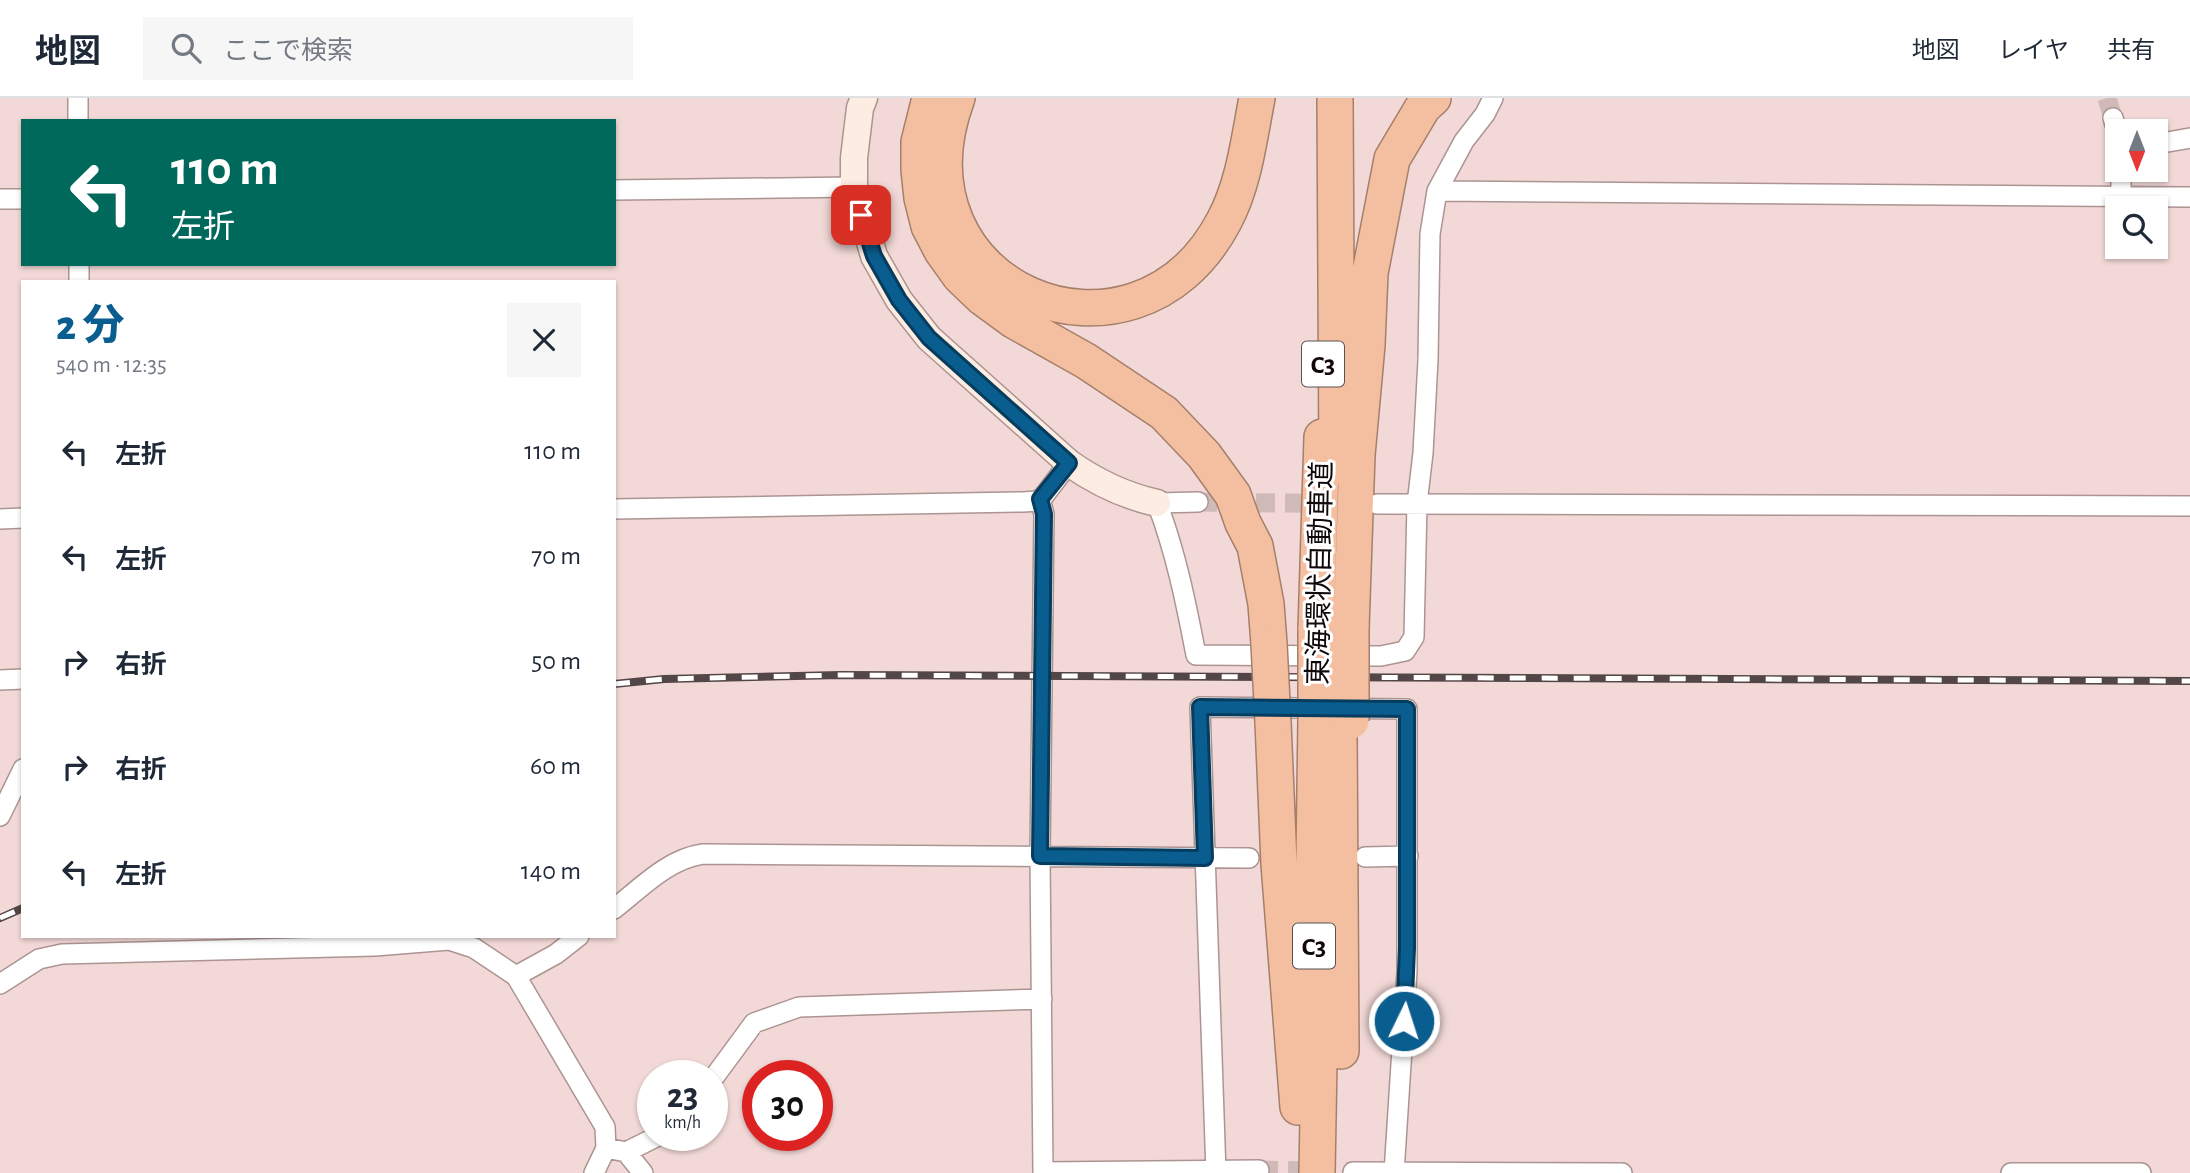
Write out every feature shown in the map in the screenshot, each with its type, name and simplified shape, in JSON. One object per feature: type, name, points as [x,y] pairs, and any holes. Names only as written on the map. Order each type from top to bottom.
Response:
[{"type":"highway","points":[[930,98],[919,142],[922,198],[929,226],[942,251],[960,276],[983,298],[1013,320],[1086,360],[1164,413],[1204,454],[1233,495],[1242,523],[1255,546],[1266,604],[1269,644],[1279,864],[1298,1108],[1300,1173]]},
{"type":"highway","points":[[957,98],[948,123],[943,159],[945,190],[955,222],[969,246],[1007,283],[1031,296],[1057,305],[1085,308],[1114,306],[1166,286],[1188,269],[1208,246],[1224,221],[1237,188],[1258,98]]},
{"type":"highway","name":"東海環状自動車道","points":[[1322,98],[1323,394],[1335,631]]},
{"type":"highway","name":"東海環状自動車道","points":[[1335,98],[1335,721],[1341,1029],[1339,1173]]},
{"type":"highway","points":[[1335,631],[1357,454],[1372,262],[1392,159],[1423,107],[1433,98]]},
{"type":"highway","name":"東海環状自動車道","points":[[1317,1173],[1319,1062],[1313,932],[1335,721]]},
{"type":"street","points":[[78,98],[78,119]]},
{"type":"street","points":[[864,98],[860,108],[854,158],[854,187],[874,256],[906,309],[929,338],[1069,463],[1089,477],[1135,499],[1157,503],[1198,502]]},
{"type":"street","points":[[1157,503],[1181,578],[1196,655],[1381,656],[1405,651],[1414,637],[1418,504],[1429,360],[1430,234],[1437,191],[1464,141],[1485,114],[1493,98]]},
{"type":"street","points":[[2168,142],[2190,138]]},
{"type":"street","points":[[616,190],[854,187]]},
{"type":"street","points":[[1437,191],[2105,198]]},
{"type":"street","points":[[2168,197],[2190,197]]},
{"type":"street","points":[[0,199],[21,199]]},
{"type":"street","points":[[616,509],[1023,502],[1040,499],[1069,463]]},
{"type":"street","points":[[1040,499],[1044,514],[1040,856],[1043,1172],[1259,1170]]},
{"type":"street","points":[[1377,504],[2190,506]]},
{"type":"street","points":[[0,519],[21,518]]},
{"type":"street","points":[[0,680],[21,680]]},
{"type":"street","points":[[1216,1172],[1200,707],[1407,709],[1407,971],[1394,1173]]},
{"type":"street","points":[[0,816],[21,773]]},
{"type":"street","points":[[616,907],[672,864],[687,856],[703,854],[1249,858]]},
{"type":"street","points":[[1365,857],[1408,856]]},
{"type":"street","points":[[516,976],[556,954],[576,938]]},
{"type":"street","points":[[0,985],[39,959],[62,954],[375,946],[449,940],[474,948],[516,976],[605,1128],[606,1148],[594,1173]]},
{"type":"street","points":[[727,1060],[754,1023],[799,1007],[1042,999]]},
{"type":"street","points":[[606,1148],[626,1152],[637,1146]]},
{"type":"street","points":[[626,1152],[643,1173]]},
{"type":"street","points":[[1353,1172],[1622,1173]]},
{"type":"street","points":[[2011,1173],[2141,1173]]},
{"type":"tunnel","points":[[2107,98],[2113,118]]},
{"type":"tunnel","points":[[1198,502],[1365,504]]},
{"type":"tunnel","points":[[1259,1170],[1353,1172]]},
{"type":"railway","points":[[616,684],[664,679],[841,675],[2190,681]]},
{"type":"railway","points":[[0,918],[21,909]]},
{"type":"route","points":[[861,215],[874,256],[899,300],[929,338],[1069,463],[1040,499],[1044,514],[1040,856],[1205,858],[1200,707],[1407,709],[1407,971],[1404,1021]]}]
